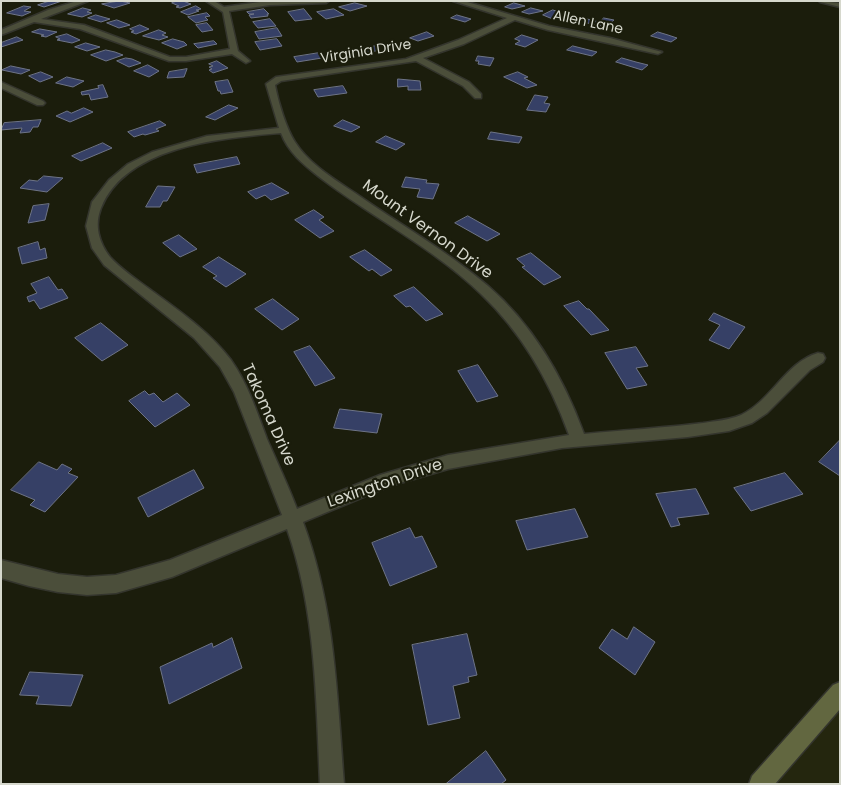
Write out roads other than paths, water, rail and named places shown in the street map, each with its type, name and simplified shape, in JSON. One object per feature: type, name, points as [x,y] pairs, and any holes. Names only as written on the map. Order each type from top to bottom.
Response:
[{"type":"main road","points":[[760,784],[840,692]]},
{"type":"street","points":[[1,34],[51,12],[85,1]]},
{"type":"street","points":[[209,1],[225,9],[270,3],[326,1]]},
{"type":"street","name":"Allen Lane","points":[[456,1],[558,30],[658,52]]},
{"type":"street","points":[[822,1],[840,5]]},
{"type":"street","points":[[225,9],[229,18],[234,50],[236,54],[246,61]]},
{"type":"street","name":"Virginia Drive","points":[[274,80],[383,66],[417,58],[461,42],[514,18]]},
{"type":"street","points":[[34,20],[81,27],[169,59],[195,58],[234,50]]},
{"type":"street","points":[[417,58],[466,84],[478,96]]},
{"type":"street","name":"Mount Vernon Drive","points":[[274,80],[270,84],[272,95],[284,130],[294,150],[314,168],[466,275],[506,312],[523,332],[557,386],[571,416],[579,441]]},
{"type":"street","points":[[1,85],[40,103]]},
{"type":"street","name":"Takoma Drive","points":[[284,130],[192,142],[146,158],[127,170],[106,190],[94,210],[91,226],[93,239],[108,262],[194,330],[226,364],[237,384],[291,518],[311,574],[317,602],[324,665],[332,784]]},
{"type":"street","name":"Lexington Drive","points":[[3,573],[47,582],[78,585],[116,584],[172,568],[386,480],[430,466],[494,453],[579,441],[688,431],[729,425],[747,419],[772,402],[805,366],[818,358]]}]
